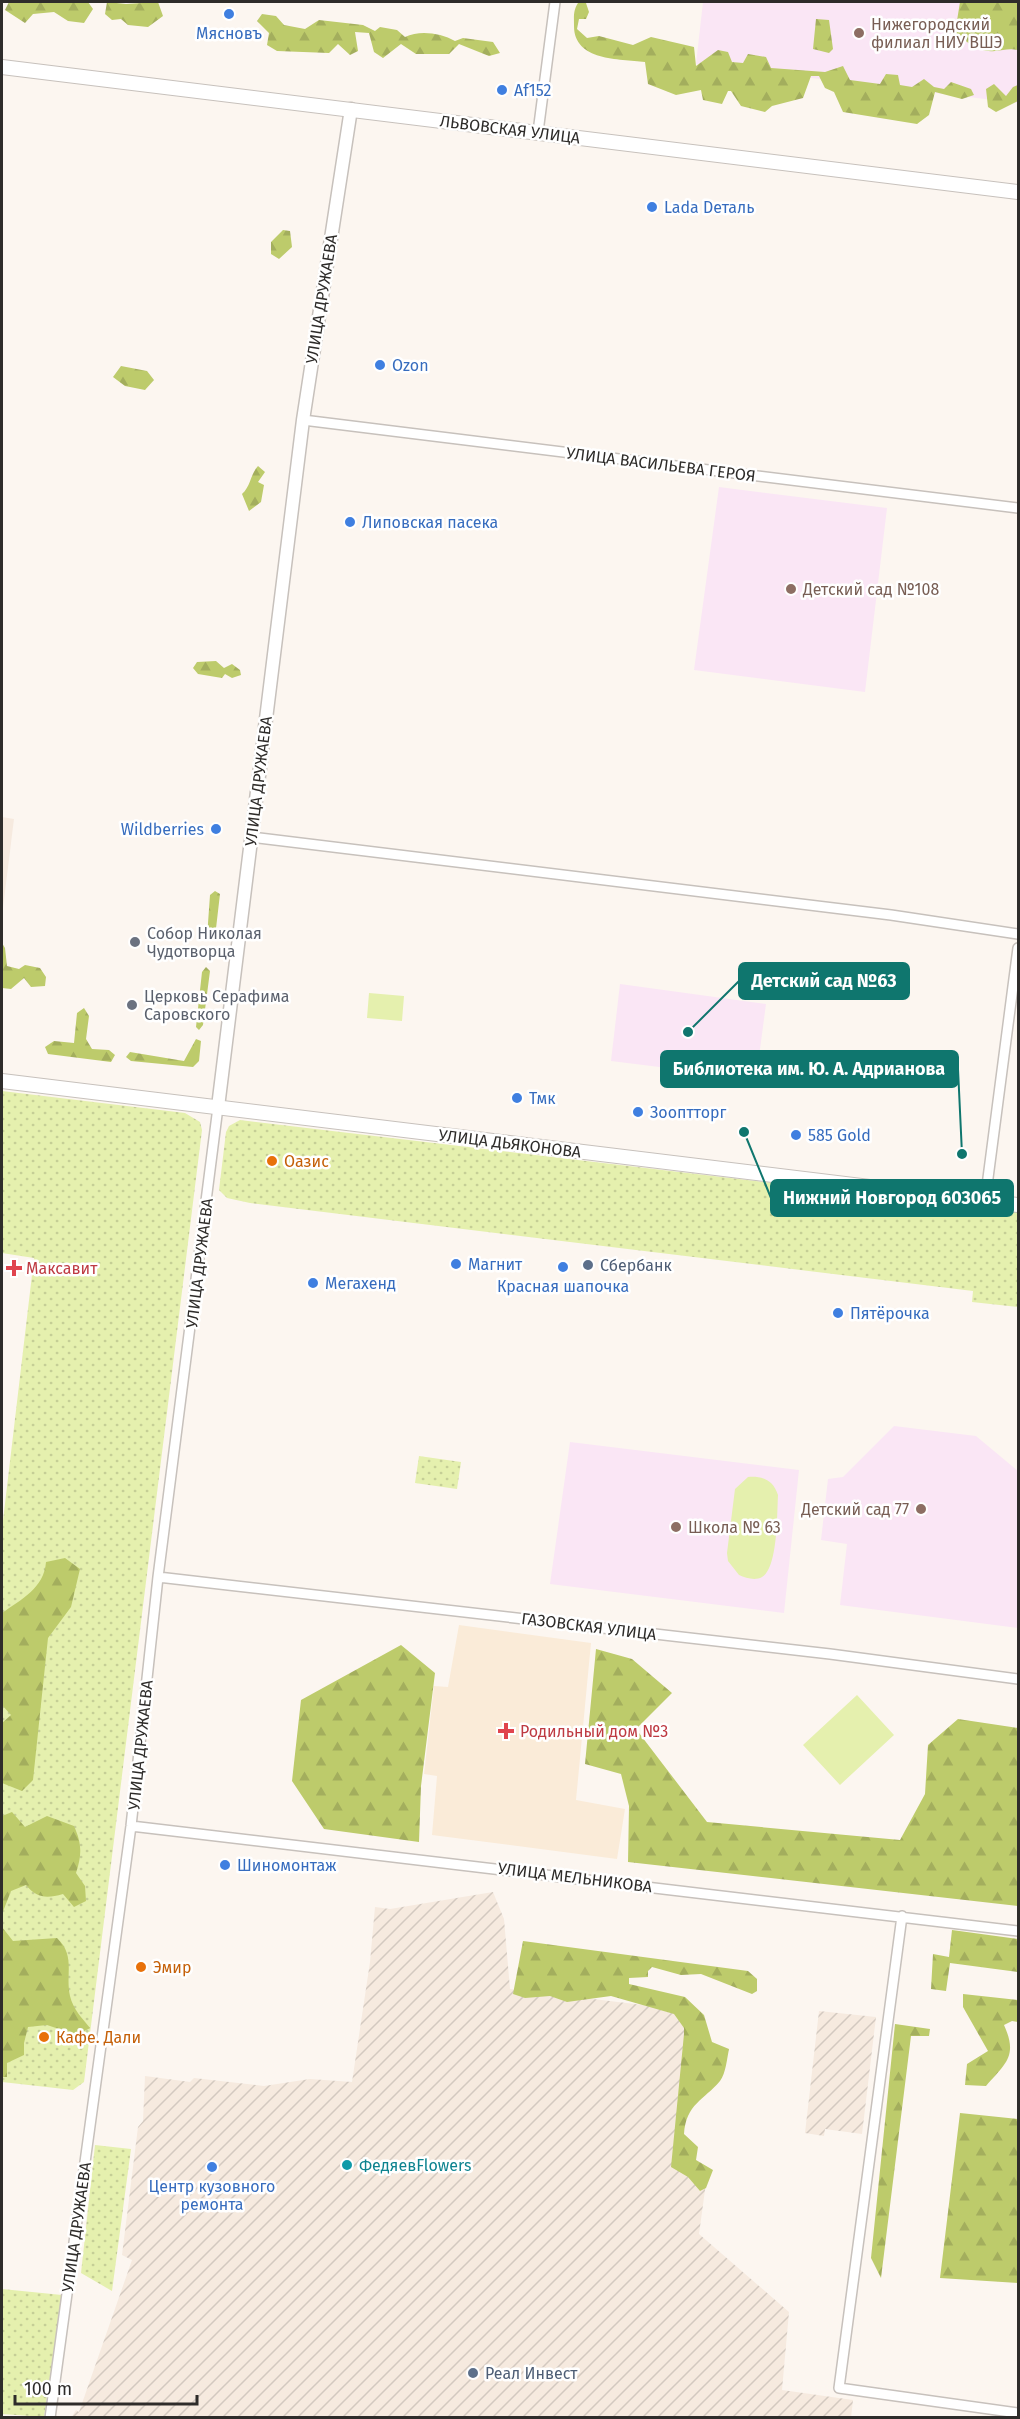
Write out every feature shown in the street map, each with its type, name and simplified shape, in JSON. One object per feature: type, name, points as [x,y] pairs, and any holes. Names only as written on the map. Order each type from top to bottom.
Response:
[{"type":"main road","name":"ЛЬВОВСКАЯ УЛИЦА","points":[[2,67],[205,94],[351,109],[1018,192]]},
{"type":"main road","name":"УЛИЦА ДЬЯКОНОВА","points":[[2,1080],[1018,1205]]},
{"type":"street","points":[[538,132],[555,2]]},
{"type":"street","name":"УЛИЦА ДРУЖАЕВА","points":[[50,2418],[131,1826],[158,1577],[303,420],[351,109]]},
{"type":"street","name":"УЛИЦА ВАСИЛЬЕВА ГЕРОЯ","points":[[303,420],[1018,508]]},
{"type":"street","points":[[251,837],[891,915],[1018,934]]},
{"type":"street","points":[[985,1201],[1018,948]]},
{"type":"street","name":"ГАЗОВСКАЯ УЛИЦА","points":[[158,1577],[830,1654],[1018,1679]]},
{"type":"street","name":"УЛИЦА МЕЛЬНИКОВА","points":[[131,1826],[1018,1931]]},
{"type":"street","points":[[902,1916],[839,2388],[1018,2412]]},
{"type":"shaded area","name":"Нижегородский филиал НИУ ВШЭ","points":[[703,2],[1018,2],[1018,103],[696,64]]},
{"type":"shaded area","name":"Детский сад №108","points":[[719,487],[887,508],[865,692],[694,670]]},
{"type":"shaded area","points":[[2,817],[14,819],[2,916]]},
{"type":"shaded area","points":[[620,984],[766,1004],[756,1079],[611,1061]]},
{"type":"shaded area","name":"Детский сад 77","points":[[894,1426],[976,1436],[1018,1471],[1018,1628],[840,1605],[847,1544],[821,1540],[828,1479],[843,1477]]},
{"type":"shaded area","name":"Школа № 63","points":[[570,1442],[799,1470],[784,1613],[550,1584]]},
{"type":"shaded area","name":"Родильный дом №3","points":[[459,1625],[591,1643],[576,1800],[625,1809],[617,1859],[432,1835],[437,1776],[424,1774],[434,1686],[448,1687]]},
{"type":"shaded area","points":[[493,1892],[504,1919],[510,1989],[693,2011],[677,2163],[708,2168],[699,2234],[789,2312],[782,2390],[853,2400],[851,2418],[71,2418],[76,2410],[79,2412],[132,2260],[122,2255],[138,2127],[143,2121],[145,2076],[190,2082],[194,2078],[264,2086],[310,2079],[352,2082],[370,1962],[375,1907],[390,1909]]},
{"type":"shaded area","points":[[819,2011],[876,2017],[862,2134],[825,2129],[824,2136],[805,2133]]},
{"type":"green space","points":[[9,2],[88,2],[93,9],[84,23],[68,21],[54,12],[33,14],[25,23],[5,10]]},
{"type":"green space","points":[[107,2],[126,4],[158,2],[163,16],[148,27],[128,25],[121,19],[112,20],[105,14]]},
{"type":"green space","points":[[960,2],[1018,2],[1018,50],[983,50],[955,33]]},
{"type":"green space","points":[[578,3],[586,3],[589,12],[586,19],[579,19],[577,29],[587,38],[599,36],[633,45],[651,37],[694,47],[696,66],[718,50],[728,52],[732,62],[743,63],[748,54],[766,57],[771,68],[825,72],[843,66],[850,80],[880,84],[886,74],[898,75],[900,85],[912,87],[924,79],[934,87],[944,89],[951,82],[971,89],[974,95],[962,99],[935,92],[929,115],[917,124],[843,112],[834,92],[825,88],[819,76],[811,76],[803,98],[772,106],[765,112],[741,106],[731,91],[728,91],[722,104],[703,100],[701,90],[676,95],[648,84],[645,62],[611,59],[590,52],[581,46],[574,26]]},
{"type":"green space","points":[[262,14],[276,16],[284,25],[305,29],[319,20],[363,25],[375,31],[380,27],[397,30],[405,37],[430,33],[455,41],[463,38],[493,42],[500,53],[489,56],[459,44],[449,54],[416,54],[401,44],[383,58],[374,52],[369,33],[355,32],[358,51],[350,55],[338,44],[329,53],[277,51],[267,45],[269,33],[257,21]]},
{"type":"green space","points":[[816,19],[829,20],[833,49],[829,53],[813,49]]},
{"type":"green space","points":[[994,84],[1006,96],[1013,87],[1018,85],[1018,101],[996,112],[988,107],[986,89]]},
{"type":"green space","points":[[283,230],[290,231],[292,247],[279,259],[271,254],[271,242]]},
{"type":"green space","points":[[121,366],[147,371],[154,380],[145,390],[125,386],[113,377]]},
{"type":"green space","points":[[258,466],[265,472],[258,482],[264,485],[261,502],[249,511],[242,494]]},
{"type":"green space","points":[[216,661],[224,668],[232,664],[240,670],[241,675],[232,678],[225,674],[222,678],[198,674],[193,668],[197,662]]},
{"type":"green space","points":[[215,891],[220,894],[215,937],[210,940],[207,937],[210,895]]},
{"type":"green space","points":[[2,943],[5,948],[7,966],[19,969],[25,965],[40,968],[46,977],[45,986],[31,987],[24,978],[11,989],[2,988]]},
{"type":"green space","points":[[206,967],[210,971],[203,1025],[199,1030],[196,1027],[202,972]]},
{"type":"green space","points":[[369,993],[404,996],[402,1021],[367,1018]]},
{"type":"green space","points":[[84,1008],[89,1016],[86,1039],[92,1049],[109,1050],[115,1055],[111,1062],[48,1054],[45,1047],[54,1041],[74,1043],[77,1013]]},
{"type":"green space","points":[[196,1039],[201,1041],[199,1061],[193,1067],[131,1061],[126,1057],[130,1052],[184,1061]]},
{"type":"green space","points":[[2,1091],[185,1113],[200,1122],[202,1130],[84,2082],[73,2090],[2,2082],[2,1529],[34,1258],[2,1253]]},
{"type":"green space","points":[[240,1120],[1018,1212],[1018,1307],[972,1302],[973,1291],[250,1203],[227,1198],[219,1190],[226,1132],[229,1126]]},
{"type":"green space","points":[[419,1456],[461,1462],[457,1489],[415,1483]]},
{"type":"green space","points":[[748,1477],[767,1480],[778,1495],[774,1552],[767,1572],[756,1579],[739,1575],[728,1561],[727,1553],[735,1489]]},
{"type":"green space","points":[[65,1558],[80,1569],[71,1607],[48,1638],[33,1780],[22,1791],[2,1783],[2,1723],[11,1715],[2,1705],[2,1613],[31,1592],[41,1579],[46,1562]]},
{"type":"green space","points":[[401,1645],[435,1673],[421,1786],[419,1842],[324,1829],[292,1781],[301,1700]]},
{"type":"green space","points":[[596,1649],[632,1659],[672,1693],[636,1729],[707,1822],[900,1840],[925,1794],[928,1745],[958,1719],[1018,1728],[1018,1906],[628,1862],[629,1806],[621,1774],[585,1764]]},
{"type":"green space","points":[[857,1695],[894,1735],[840,1785],[803,1745]]},
{"type":"green space","points":[[12,1812],[25,1827],[47,1816],[74,1826],[79,1838],[80,1849],[76,1873],[85,1886],[86,1901],[74,1907],[63,1894],[52,1897],[42,1896],[34,1893],[26,1885],[11,1891],[2,1914],[2,1816]]},
{"type":"green space","points":[[2,1927],[13,1941],[57,1938],[63,1945],[68,1958],[71,2001],[90,2028],[77,2035],[47,2025],[28,2027],[24,2055],[7,2063],[7,2077],[2,2077]]},
{"type":"green space","points":[[952,1930],[1018,1939],[1018,1972],[950,1963],[946,1991],[931,1989],[933,1954],[949,1957]]},
{"type":"green space","points":[[523,1941],[748,1971],[757,1979],[757,1991],[752,1994],[701,1974],[681,1975],[652,1967],[648,1971],[648,1977],[629,1978],[629,1984],[685,1997],[704,2015],[712,2042],[729,2049],[722,2078],[692,2109],[685,2124],[684,2134],[698,2147],[696,2160],[713,2170],[706,2188],[700,2191],[688,2177],[671,2167],[684,2034],[684,2028],[674,2014],[611,1996],[567,2002],[550,1996],[525,1998],[513,1994]]},
{"type":"green space","points":[[963,1994],[1018,2000],[1018,2022],[1012,2021],[1004,2025],[1010,2044],[1008,2058],[986,2086],[965,2085],[967,2064],[988,2051],[963,2007]]},
{"type":"green space","points":[[895,2024],[930,2029],[929,2036],[911,2036],[881,2278],[871,2258]]},
{"type":"green space","points":[[960,2113],[1018,2119],[1018,2283],[940,2278]]},
{"type":"green space","points":[[95,2145],[131,2149],[112,2291],[81,2273]]},
{"type":"green space","points":[[2,2289],[62,2295],[44,2417],[2,2414]]},
{"type":"place","name":"Мясновъ","points":[[229,14]]},
{"type":"place","name":"Нижегородский филиал НИУ ВШЭ","points":[[859,33]]},
{"type":"place","name":"Af152","points":[[502,90]]},
{"type":"place","name":"Lada Dеталь","points":[[652,207]]},
{"type":"place","name":"Ozon","points":[[380,365]]},
{"type":"place","name":"Липовская пасека","points":[[350,522]]},
{"type":"place","name":"Детский сад №108","points":[[791,589]]},
{"type":"place","name":"Wildberries","points":[[216,829]]},
{"type":"place","name":"Собор Николая Чудотворца","points":[[135,942]]},
{"type":"place","name":"Церковь Серафима Саровского","points":[[132,1005]]},
{"type":"place","name":"Детский сад №63","points":[[688,1032]]},
{"type":"place","name":"Тмк","points":[[517,1098]]},
{"type":"place","name":"Зооптторг","points":[[638,1112]]},
{"type":"place","name":"Нижний Новгород 603065","points":[[744,1132]]},
{"type":"place","name":"585 Gold","points":[[796,1135]]},
{"type":"place","name":"Библиотека им. Ю. А. Адрианова","points":[[962,1154]]},
{"type":"place","name":"Оазис","points":[[272,1161]]},
{"type":"place","name":"Магнит","points":[[456,1264]]},
{"type":"place","name":"Сбербанк","points":[[588,1265]]},
{"type":"place","name":"Красная шапочка","points":[[563,1267]]},
{"type":"place","name":"Максавит","points":[[14,1268]]},
{"type":"place","name":"Мегахенд","points":[[313,1283]]},
{"type":"place","name":"Пятёрочка","points":[[838,1313]]},
{"type":"place","name":"Детский сад 77","points":[[921,1509]]},
{"type":"place","name":"Школа № 63","points":[[676,1527]]},
{"type":"place","name":"Родильный дом №3","points":[[506,1731]]},
{"type":"place","name":"Шиномонтаж","points":[[225,1865]]},
{"type":"place","name":"Эмир","points":[[141,1967]]},
{"type":"place","name":"Кафе. Дали","points":[[44,2037]]},
{"type":"place","name":"ФедяевFlowers","points":[[347,2165]]},
{"type":"place","name":"Центр кузовного ремонта","points":[[212,2167]]},
{"type":"place","name":"Реал Инвест","points":[[473,2373]]}]
